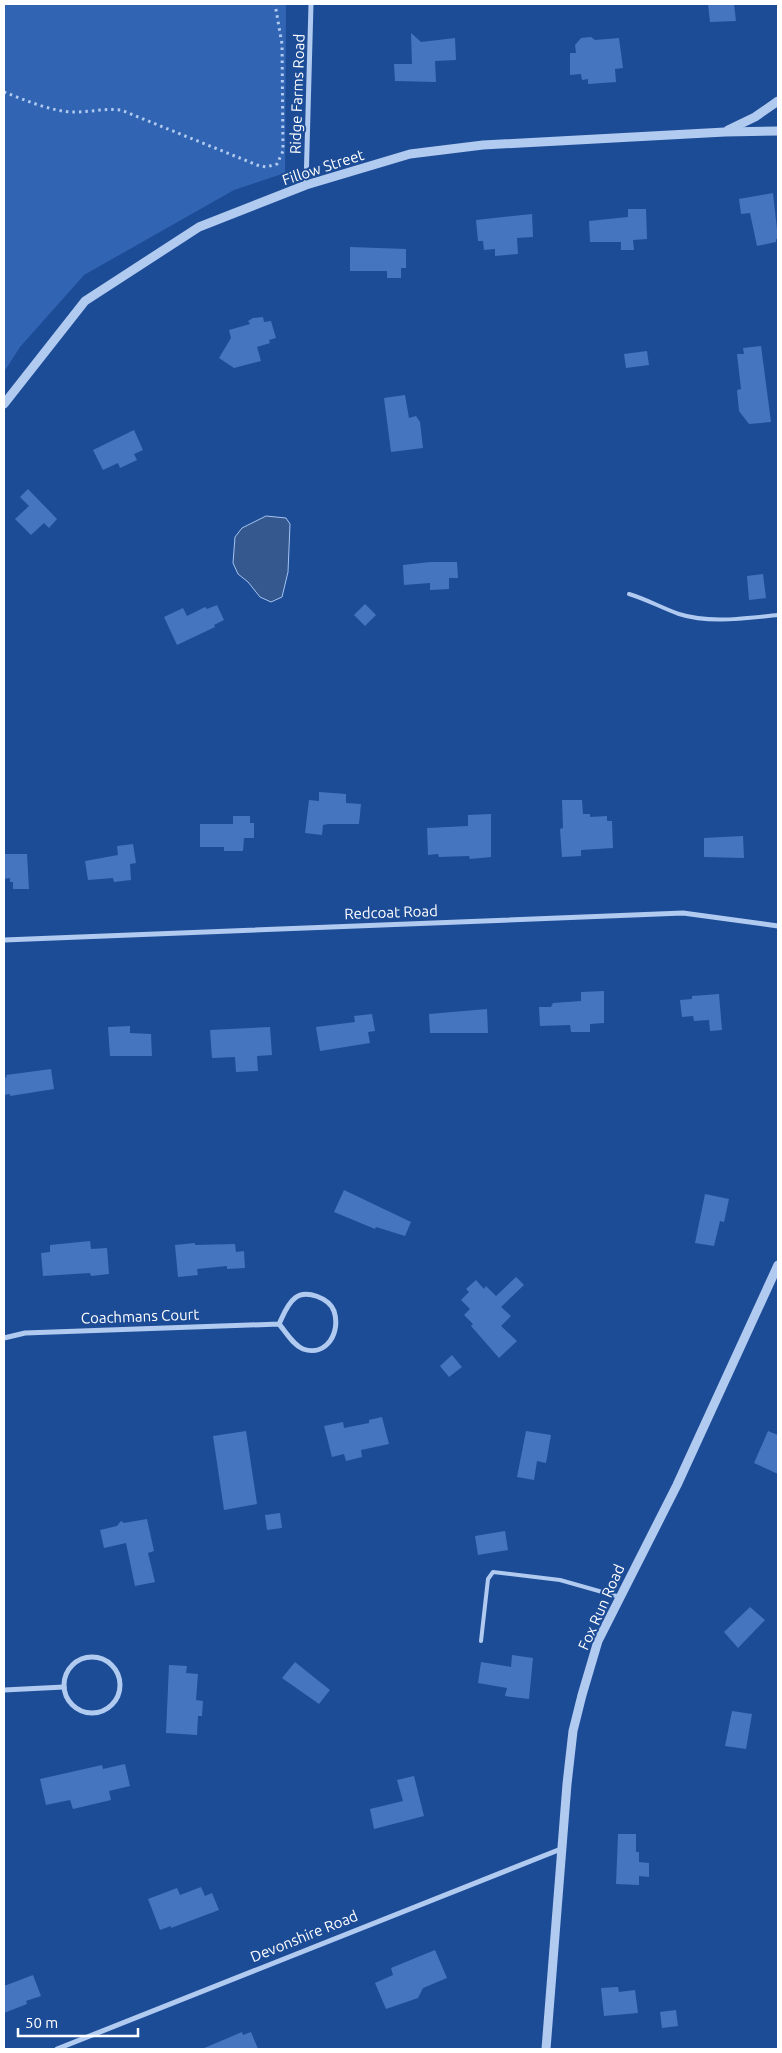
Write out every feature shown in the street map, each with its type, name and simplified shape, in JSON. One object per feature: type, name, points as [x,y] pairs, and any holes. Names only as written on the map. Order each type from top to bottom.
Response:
[{"type":"street","name":"Ridge Farms Road","points":[[306,186],[311,4]]},
{"type":"street","name":"Fillow Street","points":[[725,132],[755,117],[778,101]]},
{"type":"street","name":"Fillow Street","points":[[4,404],[85,301],[199,227],[306,186],[410,154],[483,145],[725,132],[778,131]]},
{"type":"street","name":"Redcoat Road","points":[[4,940],[683,913],[778,926]]},
{"type":"street","name":"Fox Run Road","points":[[546,2049],[561,1849],[574,1731],[582,1694],[598,1641],[676,1485],[778,1265]]},
{"type":"street","points":[[307,1294],[318,1296],[328,1303],[334,1311],[332,1339],[328,1346],[320,1350],[301,1348],[279,1324],[287,1307],[296,1297],[307,1294]]},
{"type":"street","name":"Coachmans Court","points":[[4,1338],[25,1334],[279,1324]]},
{"type":"street","points":[[88,1658],[106,1662],[115,1671],[119,1683],[115,1700],[106,1709],[94,1713],[81,1711],[71,1704],[64,1687],[66,1675],[72,1666],[88,1658]]},
{"type":"street","points":[[4,1690],[64,1687]]},
{"type":"street","name":"Devonshire Road","points":[[57,2049],[561,1849]]},
{"type":"lane","points":[[629,594],[653,601],[679,614],[708,619],[778,615]]},
{"type":"lane","points":[[481,1641],[488,1579],[493,1572],[560,1580],[620,1597]]},
{"type":"path","points":[[4,92],[60,110],[75,112],[107,108],[121,110],[257,165],[271,166],[276,164],[283,151],[282,44],[276,4]]},
{"type":"shaded area","points":[[4,4],[286,4],[285,173],[234,190],[84,275],[20,347],[4,372]]},
{"type":"shaded area","points":[[266,516],[286,518],[290,524],[288,572],[282,597],[271,602],[260,597],[248,582],[238,574],[233,563],[235,537],[242,528]]},
{"type":"building","points":[[708,4],[734,4],[736,21],[710,22]]},
{"type":"building","points":[[411,33],[421,42],[455,38],[456,60],[435,61],[436,82],[395,81],[394,64],[412,64]]},
{"type":"building","points":[[591,37],[595,40],[619,38],[623,68],[615,69],[616,82],[588,84],[588,79],[582,80],[581,74],[570,75],[570,53],[576,53],[575,45],[581,38]]},
{"type":"building","points":[[773,193],[778,239],[776,239],[776,242],[757,246],[750,213],[741,214],[739,199]]},
{"type":"building","points":[[628,209],[646,209],[647,239],[633,240],[634,250],[621,250],[621,242],[590,242],[589,221],[628,217]]},
{"type":"building","points":[[532,214],[533,237],[517,238],[518,254],[495,256],[495,249],[484,250],[483,241],[478,241],[476,220]]},
{"type":"building","points":[[350,247],[406,249],[406,268],[401,268],[401,278],[387,278],[387,271],[350,271]]},
{"type":"building","points":[[263,317],[264,322],[271,321],[276,338],[269,340],[270,343],[257,347],[261,361],[234,368],[219,358],[231,338],[229,330],[250,324],[248,321],[253,318]]},
{"type":"building","points":[[761,346],[771,422],[749,424],[739,411],[737,390],[741,389],[737,354],[744,354],[743,348]]},
{"type":"building","points":[[647,351],[649,365],[626,368],[624,354]]},
{"type":"building","points":[[405,395],[409,418],[416,416],[420,422],[423,448],[391,452],[384,398]]},
{"type":"building","points":[[134,430],[143,450],[134,454],[137,460],[120,468],[118,463],[103,470],[93,450]]},
{"type":"building","points":[[28,489],[57,519],[49,528],[44,523],[31,535],[15,519],[29,506],[20,497]]},
{"type":"building","points":[[457,562],[458,578],[449,578],[449,589],[430,590],[430,583],[404,585],[403,565]]},
{"type":"building","points":[[763,574],[766,598],[749,600],[747,576]]},
{"type":"building","points":[[365,604],[376,615],[365,626],[354,615]]},
{"type":"building","points":[[217,605],[224,620],[214,625],[215,627],[177,645],[164,617],[183,608],[187,616],[205,607],[207,609]]},
{"type":"building","points":[[319,792],[346,794],[346,803],[361,804],[359,824],[328,824],[323,825],[322,835],[305,833],[309,800],[319,801]]},
{"type":"building","points":[[562,800],[582,800],[583,814],[590,814],[590,817],[607,816],[607,821],[612,821],[613,848],[581,850],[581,856],[562,857],[560,829],[563,828]]},
{"type":"building","points":[[491,814],[491,857],[470,859],[469,856],[439,857],[438,854],[428,855],[427,828],[468,826],[468,815]]},
{"type":"building","points":[[233,816],[250,816],[250,823],[254,823],[254,838],[244,838],[243,851],[224,851],[224,847],[200,847],[200,824],[233,824]]},
{"type":"building","points":[[743,836],[744,858],[704,857],[704,838]]},
{"type":"building","points":[[133,844],[136,863],[130,864],[131,880],[114,882],[113,878],[88,880],[85,861],[118,855],[117,846]]},
{"type":"building","points":[[4,854],[27,854],[29,889],[13,889],[13,882],[10,882],[10,878],[4,879]]},
{"type":"building","points":[[604,991],[604,1023],[590,1024],[590,1032],[571,1032],[570,1025],[540,1026],[539,1007],[551,1007],[553,1003],[581,1001],[581,992]]},
{"type":"building","points":[[719,994],[722,1030],[710,1031],[709,1020],[694,1021],[693,1016],[682,1017],[680,1000],[692,999],[692,996]]},
{"type":"building","points":[[487,1009],[488,1033],[430,1033],[429,1014]]},
{"type":"building","points":[[372,1014],[375,1031],[368,1032],[370,1043],[320,1051],[316,1027],[355,1022],[354,1016]]},
{"type":"building","points":[[130,1026],[130,1033],[151,1034],[152,1056],[110,1056],[108,1027]]},
{"type":"building","points":[[270,1027],[272,1055],[257,1056],[258,1071],[236,1072],[235,1057],[212,1058],[210,1030]]},
{"type":"building","points":[[51,1069],[54,1089],[10,1096],[10,1094],[4,1095],[4,1078],[7,1077],[6,1075]]},
{"type":"building","points":[[344,1190],[411,1222],[405,1236],[376,1227],[375,1229],[334,1212]]},
{"type":"building","points":[[705,1194],[729,1199],[724,1222],[720,1221],[714,1246],[695,1243]]},
{"type":"building","points":[[90,1241],[91,1249],[107,1248],[109,1274],[91,1276],[90,1273],[43,1276],[41,1253],[50,1252],[50,1245]]},
{"type":"building","points":[[195,1243],[195,1245],[235,1244],[236,1252],[244,1251],[245,1268],[227,1269],[227,1266],[197,1269],[198,1275],[178,1277],[175,1245]]},
{"type":"building","points":[[516,1277],[524,1285],[501,1307],[511,1316],[501,1326],[517,1341],[499,1358],[471,1326],[473,1324],[464,1315],[470,1309],[461,1300],[469,1292],[466,1289],[476,1280],[484,1289],[486,1286],[496,1296]]},
{"type":"building","points":[[452,1355],[462,1367],[449,1377],[440,1366]]},
{"type":"building","points":[[382,1417],[389,1444],[361,1450],[362,1457],[346,1461],[344,1454],[332,1457],[324,1426],[343,1422],[344,1428],[369,1423],[369,1420]]},
{"type":"building","points":[[246,1431],[257,1504],[224,1510],[213,1436]]},
{"type":"building","points":[[526,1431],[551,1435],[546,1463],[537,1461],[534,1480],[517,1477]]},
{"type":"building","points":[[768,1431],[778,1435],[778,1474],[754,1463]]},
{"type":"building","points":[[280,1513],[282,1528],[267,1530],[265,1515]]},
{"type":"building","points":[[147,1519],[154,1551],[148,1553],[155,1582],[135,1586],[126,1543],[104,1548],[100,1530],[117,1526],[121,1521],[124,1523]]},
{"type":"building","points":[[505,1531],[508,1550],[478,1555],[475,1536]]},
{"type":"building","points":[[750,1607],[765,1620],[738,1648],[724,1632]]},
{"type":"building","points":[[512,1655],[533,1658],[529,1699],[505,1696],[507,1688],[478,1683],[481,1662],[511,1667]]},
{"type":"building","points":[[295,1662],[330,1690],[319,1704],[282,1678]]},
{"type":"building","points":[[169,1665],[187,1666],[186,1673],[198,1674],[196,1700],[203,1701],[202,1716],[198,1716],[197,1735],[166,1733]]},
{"type":"building","points":[[732,1711],[752,1714],[746,1749],[725,1746]]},
{"type":"building","points":[[125,1764],[130,1786],[109,1791],[111,1800],[73,1809],[70,1800],[46,1805],[40,1779],[102,1765],[103,1769]]},
{"type":"building","points":[[414,1776],[424,1816],[374,1829],[370,1809],[403,1801],[397,1780]]},
{"type":"building","points":[[618,1834],[636,1834],[636,1852],[639,1852],[639,1862],[649,1863],[649,1877],[639,1876],[639,1885],[616,1884]]},
{"type":"building","points":[[201,1887],[205,1896],[212,1893],[219,1910],[171,1928],[171,1926],[160,1930],[148,1899],[177,1888],[180,1895]]},
{"type":"building","points":[[435,1950],[447,1978],[423,1988],[418,1998],[386,2009],[375,1983],[393,1975],[391,1968]]},
{"type":"building","points":[[33,1975],[41,1996],[26,2001],[27,2004],[4,2013],[4,1986]]},
{"type":"building","points":[[618,1987],[619,1992],[635,1990],[638,2013],[604,2016],[601,1988]]},
{"type":"building","points":[[676,2010],[678,2026],[662,2028],[660,2012]]},
{"type":"building","points":[[242,2032],[243,2035],[251,2032],[258,2049],[202,2049]]}]
